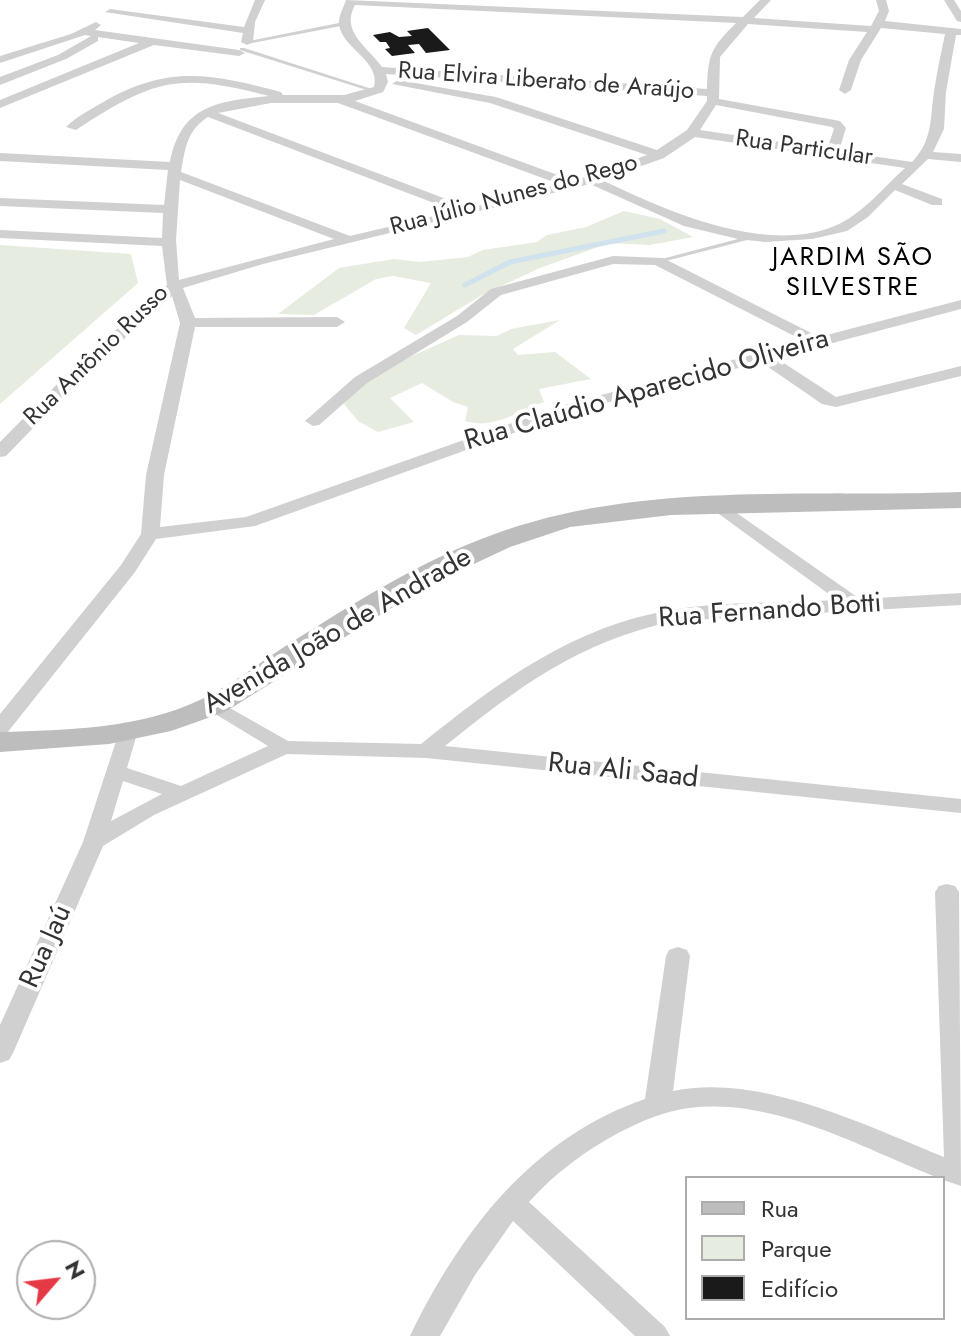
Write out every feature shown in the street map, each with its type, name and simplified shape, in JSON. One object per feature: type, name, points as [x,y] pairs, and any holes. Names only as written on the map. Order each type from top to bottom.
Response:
[{"type":"main road","name":"Avenida João de Andrade","points":[[0,742],[79,740],[127,734],[165,724],[214,705],[415,582],[468,555],[534,529],[595,515],[718,505],[961,500]]},
{"type":"street","points":[[228,62],[245,44],[260,0]]},
{"type":"street","name":"Rua Júlio Nunes do Rego","points":[[174,286],[259,261],[591,180],[659,155],[692,133],[713,97],[714,57],[720,46],[766,0]]},
{"type":"street","points":[[845,90],[848,73],[884,11],[881,0]]},
{"type":"street","points":[[591,180],[683,223],[711,232],[786,237],[815,235],[842,227],[865,213],[920,161],[936,134],[939,94],[958,30],[957,19],[961,19],[949,0]]},
{"type":"street","points":[[379,81],[344,24],[352,1],[958,30]]},
{"type":"street","points":[[84,32],[111,3],[245,44]]},
{"type":"street","points":[[0,60],[84,32],[153,41],[245,44]]},
{"type":"street","points":[[0,81],[62,57],[101,35]]},
{"type":"street","points":[[0,104],[153,41]]},
{"type":"street","points":[[204,77],[216,69]]},
{"type":"street","points":[[72,127],[142,85],[168,78],[204,77],[292,99]]},
{"type":"street","points":[[341,100],[379,81],[492,100],[659,155]]},
{"type":"street","name":"Rua Elvira Liberato de Araújo","points":[[379,81],[713,97],[836,124],[840,128],[832,152]]},
{"type":"street","points":[[208,113],[254,102],[341,100],[571,184]]},
{"type":"street","points":[[208,113],[469,212]]},
{"type":"street","name":"Rua Antônio Russo","points":[[0,452],[81,369],[174,286],[167,242],[175,170],[184,132],[208,113]]},
{"type":"street","name":"Rua Particular","points":[[692,133],[920,161],[961,158]]},
{"type":"street","points":[[0,157],[175,170],[349,240]]},
{"type":"street","points":[[893,185],[937,202]]},
{"type":"street","points":[[0,202],[170,209]]},
{"type":"street","points":[[0,234],[167,242]]},
{"type":"street","points":[[313,421],[361,380],[462,319],[507,287],[613,260],[658,261],[817,342]]},
{"type":"street","points":[[0,728],[128,568],[150,534],[155,475],[188,323],[186,307],[174,286]]},
{"type":"street","name":"Rua Claúdio Aparecido Oliveira","points":[[150,534],[249,522],[520,423],[762,355],[961,304]]},
{"type":"street","points":[[188,323],[337,322]]},
{"type":"street","points":[[762,355],[828,401],[836,402],[961,371]]},
{"type":"street","points":[[718,505],[855,604]]},
{"type":"street","name":"Rua Fernando Botti","points":[[426,751],[498,693],[532,671],[597,636],[625,626],[674,615],[961,599]]},
{"type":"street","points":[[214,705],[284,747]]},
{"type":"street","name":"Rua Jaú","points":[[0,1053],[94,842],[127,734]]},
{"type":"street","points":[[94,842],[181,793],[284,747]]},
{"type":"street","name":"Rua Ali Saad","points":[[284,747],[426,751],[961,806]]},
{"type":"street","points":[[117,772],[181,793]]},
{"type":"street","points":[[425,1336],[511,1202],[551,1161],[572,1146],[658,1102],[696,1097],[733,1098],[835,1127],[960,1174],[947,892]]},
{"type":"street","points":[[658,1102],[678,956]]},
{"type":"street","points":[[511,1202],[655,1336]]},
{"type":"lane","points":[[245,44],[344,24]]},
{"type":"lane","points":[[245,44],[379,81]]},
{"type":"lane","points":[[658,261],[753,237]]},
{"type":"green space","points":[[624,211],[660,219],[693,237],[650,245],[609,243],[540,268],[482,295],[416,335],[404,328],[431,283],[393,276],[376,279],[314,315],[278,314],[339,268],[394,259],[420,262],[468,257],[483,250],[537,242],[547,235],[586,227]]},
{"type":"green space","points":[[0,245],[131,254],[138,283],[0,404]]},
{"type":"green space","points":[[560,320],[513,349],[518,355],[555,352],[591,379],[539,389],[544,402],[505,418],[486,423],[465,421],[468,407],[453,402],[422,383],[390,398],[414,422],[378,432],[358,421],[344,404],[354,390],[403,360],[459,335],[497,336],[511,329]]},
{"type":"building","points":[[428,28],[450,50],[426,53],[419,44],[408,45],[415,53],[392,56],[385,49],[390,48],[386,42],[380,42],[373,35],[390,32],[399,37],[412,36],[407,31]]},
{"type":"waterway","points":[[465,285],[510,262],[664,231]]},
{"type":"district","name":"JARDIM SÃO SILVESTRE","points":[[853,274]]}]
